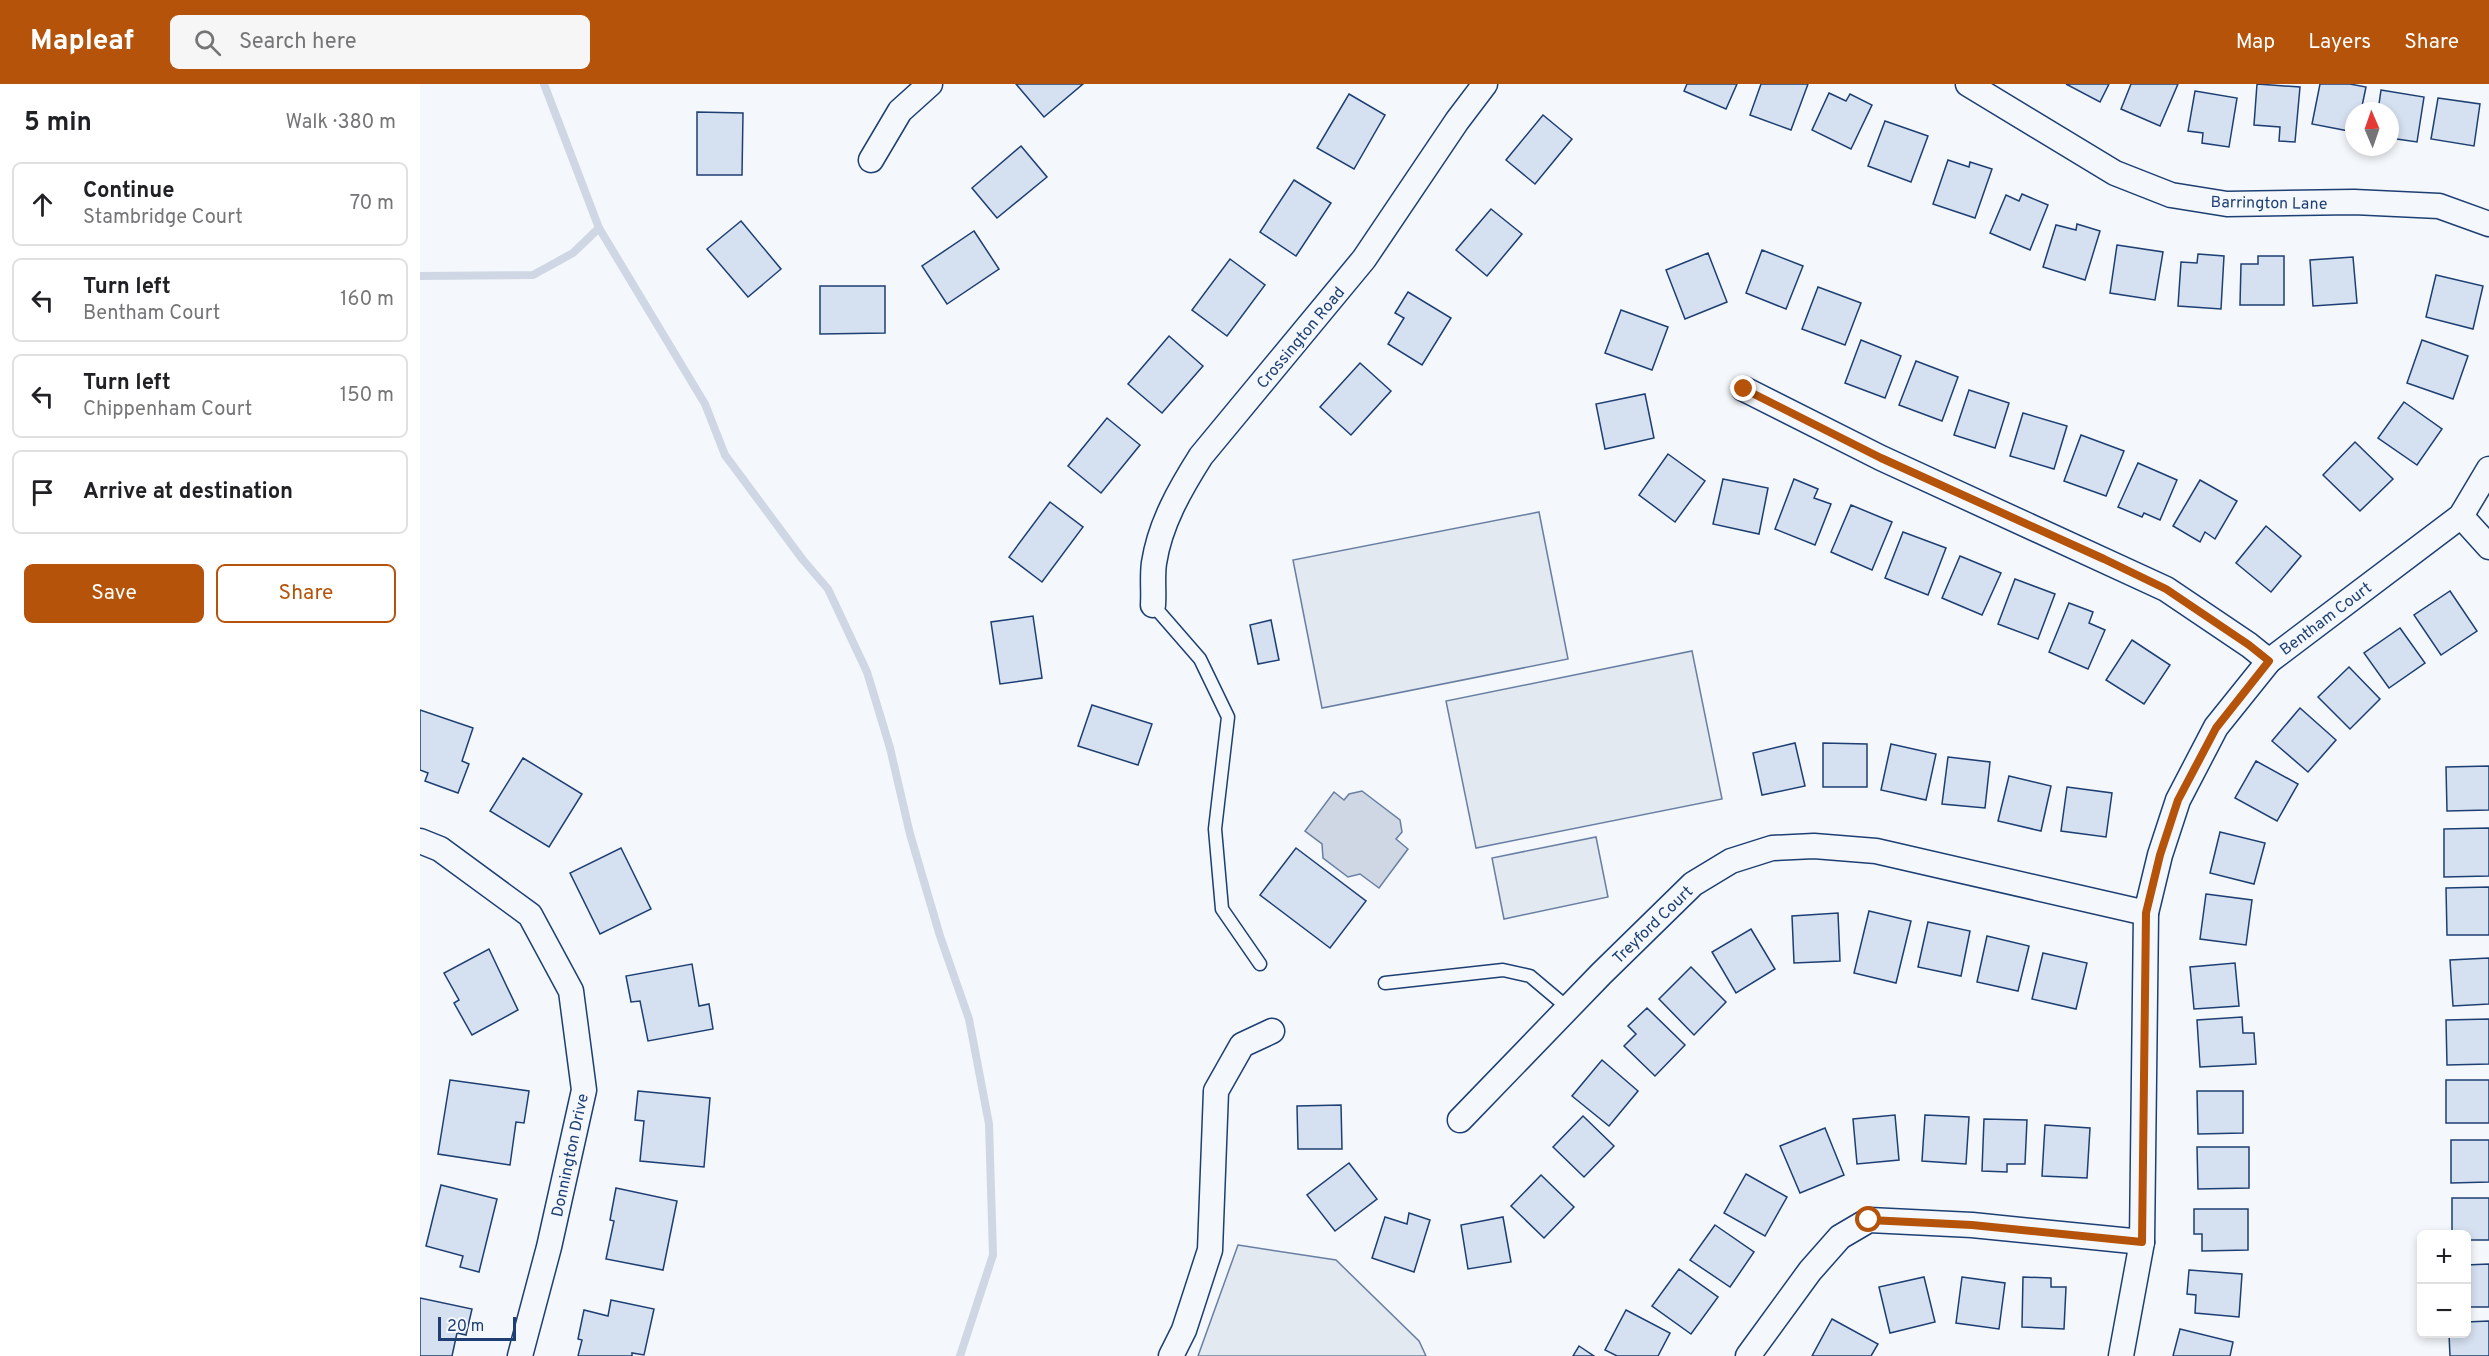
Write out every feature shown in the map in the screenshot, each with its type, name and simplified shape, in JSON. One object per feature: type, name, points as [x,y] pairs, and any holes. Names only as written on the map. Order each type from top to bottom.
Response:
[{"type":"street","points":[[871,160],[900,111],[930,84]]},
{"type":"street","name":"Crossington Road","points":[[1153,605],[1154,563],[1165,525],[1180,490],[1201,456],[1364,259],[1457,121],[1485,84]]},
{"type":"street","name":"Barrington Lane","points":[[1968,84],[2115,173],[2171,195],[2227,204],[2354,202],[2439,206],[2489,224]]},
{"type":"street","points":[[1744,389],[1881,458],[2166,589],[2269,661]]},
{"type":"street","name":"Bentham Court","points":[[2121,1356],[2142,1242],[2146,913],[2160,855],[2178,800],[2216,728],[2269,661],[2460,516],[2489,469]]},
{"type":"street","points":[[2460,516],[2489,547]]},
{"type":"street","name":"Donnington Drive","points":[[420,841],[440,849],[530,915],[571,991],[584,1090],[549,1246],[520,1356]]},
{"type":"street","name":"Treyford Court","points":[[1460,1120],[1568,1008],[1693,884],[1731,861],[1772,848],[1814,846],[1876,851],[2146,913]]},
{"type":"street","points":[[1171,1356],[1184,1330],[1210,1250],[1216,1091],[1242,1045],[1272,1030]]},
{"type":"street","points":[[1748,1356],[1810,1270],[1840,1237],[1869,1220],[1972,1225],[2142,1242]]},
{"type":"lane","points":[[1153,605],[1200,659],[1228,717],[1215,829],[1222,909],[1260,964]]},
{"type":"lane","points":[[1385,982],[1503,970],[1530,976],[1568,1008]]},
{"type":"shaded area","points":[[1539,512],[1568,659],[1322,708],[1293,560]]},
{"type":"shaded area","points":[[1692,651],[1722,799],[1476,848],[1446,701]]},
{"type":"shaded area","points":[[1362,791],[1400,820],[1402,832],[1396,839],[1408,849],[1379,888],[1360,874],[1348,877],[1323,858],[1322,844],[1305,831],[1334,792],[1344,800],[1349,794]]},
{"type":"shaded area","points":[[1596,837],[1608,897],[1504,919],[1492,858]]},
{"type":"shaded area","points":[[1238,1245],[1336,1260],[1419,1341],[1426,1356],[1198,1356]]},
{"type":"building","points":[[1016,84],[1083,84],[1044,117]]},
{"type":"building","points":[[1687,84],[1737,84],[1726,109],[1684,91]]},
{"type":"building","points":[[1761,84],[1808,84],[1791,130],[1750,115]]},
{"type":"building","points":[[2066,84],[2109,84],[2100,102]]},
{"type":"building","points":[[2131,84],[2178,84],[2160,126],[2121,109]]},
{"type":"building","points":[[2257,84],[2300,87],[2295,142],[2279,141],[2280,127],[2254,125]]},
{"type":"building","points":[[2320,84],[2350,84],[2366,87],[2363,102],[2345,102],[2345,130],[2312,124]]},
{"type":"building","points":[[2381,90],[2424,97],[2417,142],[2399,139],[2399,102],[2379,102]]},
{"type":"building","points":[[2195,91],[2237,98],[2229,147],[2202,143],[2203,133],[2188,131]]},
{"type":"building","points":[[1829,93],[1846,101],[1850,94],[1872,105],[1851,149],[1812,130]]},
{"type":"building","points":[[1349,94],[1385,115],[1354,169],[1317,148]]},
{"type":"building","points":[[2438,98],[2480,104],[2474,146],[2431,139]]},
{"type":"building","points":[[697,112],[743,113],[742,175],[697,175]]},
{"type":"building","points":[[1543,115],[1572,139],[1535,184],[1506,160]]},
{"type":"building","points":[[1885,121],[1928,136],[1911,182],[1868,166]]},
{"type":"building","points":[[1021,146],[1047,177],[997,218],[972,188]]},
{"type":"building","points":[[1948,160],[1969,167],[1970,162],[1992,169],[1975,218],[1933,204]]},
{"type":"building","points":[[1294,180],[1331,203],[1296,256],[1260,232]]},
{"type":"building","points":[[2022,194],[2048,205],[2030,250],[1990,233],[2006,195],[2019,201]]},
{"type":"building","points":[[1491,209],[1522,234],[1487,276],[1456,250]]},
{"type":"building","points":[[741,221],[781,269],[748,297],[707,249]]},
{"type":"building","points":[[2077,224],[2100,231],[2085,280],[2043,267],[2056,225],[2076,230]]},
{"type":"building","points":[[974,231],[999,269],[947,304],[922,266]]},
{"type":"building","points":[[2117,245],[2163,252],[2155,300],[2110,293]]},
{"type":"building","points":[[1762,250],[1803,266],[1786,309],[1746,293]]},
{"type":"building","points":[[1708,253],[1727,302],[1685,319],[1666,270]]},
{"type":"building","points":[[2198,254],[2224,256],[2221,309],[2178,306],[2181,262],[2197,263]]},
{"type":"building","points":[[2258,256],[2284,256],[2284,305],[2240,305],[2241,264],[2258,264]]},
{"type":"building","points":[[2353,257],[2357,303],[2313,306],[2310,260]]},
{"type":"building","points":[[1230,259],[1265,285],[1227,336],[1192,310]]},
{"type":"building","points":[[2436,275],[2483,286],[2473,329],[2426,317]]},
{"type":"building","points":[[820,286],[885,286],[885,333],[820,334]]},
{"type":"building","points":[[1818,287],[1861,303],[1845,345],[1802,329]]},
{"type":"building","points":[[1408,292],[1451,318],[1422,365],[1388,344],[1404,318],[1395,313]]},
{"type":"building","points":[[1621,310],[1668,327],[1652,370],[1605,353]]},
{"type":"building","points":[[1169,336],[1203,366],[1162,413],[1128,384]]},
{"type":"building","points":[[1861,340],[1901,356],[1885,398],[1845,383]]},
{"type":"building","points":[[2422,340],[2468,356],[2453,399],[2407,383]]},
{"type":"building","points":[[1916,361],[1958,377],[1942,421],[1899,405]]},
{"type":"building","points":[[1360,363],[1391,391],[1351,435],[1320,407]]},
{"type":"building","points":[[1969,390],[2009,403],[1995,448],[1954,435]]},
{"type":"building","points":[[1645,394],[1654,438],[1605,449],[1596,404]]},
{"type":"building","points":[[2404,402],[2442,429],[2417,465],[2378,438]]},
{"type":"building","points":[[2023,413],[2067,426],[2054,469],[2010,456]]},
{"type":"building","points":[[1107,418],[1140,445],[1101,493],[1068,466]]},
{"type":"building","points":[[2081,435],[2124,451],[2106,496],[2064,481]]},
{"type":"building","points":[[2355,442],[2393,479],[2360,511],[2323,475]]},
{"type":"building","points":[[1668,454],[1705,481],[1675,522],[1639,495]]},
{"type":"building","points":[[2138,463],[2177,480],[2160,520],[2144,513],[2142,517],[2118,507]]},
{"type":"building","points":[[1723,479],[1768,488],[1759,534],[1713,524]]},
{"type":"building","points":[[1794,479],[1818,489],[1814,498],[1831,504],[1815,545],[1775,529]]},
{"type":"building","points":[[2200,480],[2237,501],[2215,539],[2205,532],[2200,542],[2173,526]]},
{"type":"building","points":[[1050,502],[1083,527],[1042,582],[1009,557]]},
{"type":"building","points":[[1851,505],[1892,522],[1872,570],[1831,552]]},
{"type":"building","points":[[2266,526],[2301,556],[2271,592],[2236,563]]},
{"type":"building","points":[[1903,532],[1946,548],[1928,595],[1885,578]]},
{"type":"building","points":[[1960,556],[2001,573],[1982,615],[1942,598]]},
{"type":"building","points":[[2015,579],[2055,594],[2038,639],[1998,624]]},
{"type":"building","points":[[2450,591],[2477,631],[2441,655],[2414,615]]},
{"type":"building","points":[[2069,603],[2093,612],[2089,623],[2105,630],[2088,669],[2049,652]]},
{"type":"building","points":[[1033,616],[1042,678],[1000,684],[991,622]]},
{"type":"building","points":[[1271,620],[1279,660],[1258,664],[1250,625]]},
{"type":"building","points":[[2400,628],[2425,663],[2389,688],[2364,653]]},
{"type":"building","points":[[2132,640],[2170,665],[2144,704],[2106,680]]},
{"type":"building","points":[[2349,667],[2380,699],[2350,729],[2318,697]]},
{"type":"building","points":[[1092,705],[1152,724],[1138,765],[1078,746]]},
{"type":"building","points":[[2300,708],[2336,740],[2308,772],[2272,741]]},
{"type":"building","points":[[420,710],[473,728],[462,761],[469,764],[458,793],[425,781],[428,773],[420,770]]},
{"type":"building","points":[[1795,743],[1805,786],[1762,795],[1753,753]]},
{"type":"building","points":[[1823,743],[1867,744],[1867,787],[1823,787]]},
{"type":"building","points":[[1891,744],[1936,754],[1926,800],[1881,790]]},
{"type":"building","points":[[1948,757],[1990,762],[1985,808],[1942,804]]},
{"type":"building","points":[[523,758],[582,794],[549,847],[490,811]]},
{"type":"building","points":[[2256,761],[2298,784],[2277,821],[2235,798]]},
{"type":"building","points":[[2489,766],[2489,810],[2447,811],[2446,767]]},
{"type":"building","points":[[2009,776],[2051,786],[2041,831],[1998,821]]},
{"type":"building","points":[[2067,787],[2112,793],[2106,837],[2061,831]]},
{"type":"building","points":[[2489,828],[2489,876],[2444,877],[2444,829]]},
{"type":"building","points":[[2220,832],[2265,843],[2254,884],[2210,873]]},
{"type":"building","points":[[621,848],[651,909],[600,934],[570,873]]},
{"type":"building","points":[[1296,848],[1366,901],[1330,948],[1260,895]]},
{"type":"building","points":[[2489,887],[2489,935],[2447,935],[2446,888]]},
{"type":"building","points":[[2206,894],[2252,900],[2246,945],[2200,939]]},
{"type":"building","points":[[1869,911],[1911,921],[1896,983],[1854,973]]},
{"type":"building","points":[[1838,913],[1840,961],[1794,963],[1792,916]]},
{"type":"building","points":[[1928,922],[1970,931],[1961,976],[1918,967]]},
{"type":"building","points":[[1751,929],[1775,969],[1736,993],[1712,952]]},
{"type":"building","points":[[1987,936],[2029,946],[2018,991],[1977,982]]},
{"type":"building","points":[[489,949],[518,1010],[472,1035],[454,1003],[459,1000],[444,973]]},
{"type":"building","points":[[2043,953],[2087,963],[2076,1009],[2032,999]]},
{"type":"building","points":[[2489,958],[2489,1004],[2453,1006],[2450,960]]},
{"type":"building","points":[[2235,963],[2239,1006],[2194,1009],[2190,967]]},
{"type":"building","points":[[692,964],[699,1006],[709,1004],[713,1029],[648,1041],[640,1001],[631,1002],[626,976]]},
{"type":"building","points":[[1691,967],[1726,1002],[1694,1035],[1659,999]]},
{"type":"building","points":[[1647,1008],[1685,1045],[1655,1076],[1624,1046],[1636,1034],[1628,1026]]},
{"type":"building","points":[[2242,1017],[2243,1033],[2254,1033],[2256,1064],[2200,1067],[2197,1020]]},
{"type":"building","points":[[2489,1019],[2489,1064],[2447,1065],[2446,1020]]},
{"type":"building","points":[[1602,1060],[1638,1091],[1609,1126],[1572,1096]]},
{"type":"building","points":[[450,1080],[529,1091],[524,1123],[516,1122],[510,1165],[438,1154]]},
{"type":"building","points":[[2446,1080],[2489,1080],[2489,1123],[2446,1123]]},
{"type":"building","points":[[638,1091],[710,1098],[704,1167],[640,1161],[644,1121],[635,1120]]},
{"type":"building","points":[[2197,1091],[2243,1091],[2243,1133],[2198,1134]]},
{"type":"building","points":[[1341,1105],[1342,1149],[1298,1149],[1297,1106]]},
{"type":"building","points":[[1895,1115],[1899,1160],[1857,1164],[1853,1119]]},
{"type":"building","points":[[1925,1115],[1969,1117],[1966,1164],[1922,1161]]},
{"type":"building","points":[[1583,1116],[1614,1146],[1584,1177],[1553,1147]]},
{"type":"building","points":[[1984,1119],[2027,1120],[2025,1164],[2007,1164],[2007,1172],[1982,1171]]},
{"type":"building","points":[[2045,1125],[2090,1128],[2087,1178],[2042,1176]]},
{"type":"building","points":[[1825,1128],[1844,1175],[1800,1193],[1780,1146]]},
{"type":"building","points":[[2451,1140],[2489,1140],[2489,1182],[2451,1183]]},
{"type":"building","points":[[2197,1147],[2249,1147],[2249,1188],[2198,1189]]},
{"type":"building","points":[[1349,1163],[1377,1199],[1335,1231],[1307,1195]]},
{"type":"building","points":[[1746,1174],[1787,1197],[1765,1236],[1724,1213]]},
{"type":"building","points":[[1541,1175],[1574,1207],[1544,1238],[1511,1206]]},
{"type":"building","points":[[441,1185],[497,1199],[479,1272],[460,1267],[463,1256],[426,1246]]},
{"type":"building","points":[[616,1188],[677,1201],[663,1270],[606,1259],[614,1221],[610,1220]]},
{"type":"building","points":[[2452,1198],[2489,1198],[2489,1240],[2471,1240],[2471,1230],[2452,1230]]},
{"type":"building","points":[[2194,1209],[2248,1209],[2248,1250],[2202,1251],[2202,1234],[2194,1234]]},
{"type":"building","points":[[1409,1213],[1430,1220],[1414,1272],[1372,1258],[1385,1217],[1407,1224]]},
{"type":"building","points":[[1503,1217],[1511,1262],[1468,1269],[1461,1225]]},
{"type":"building","points":[[1715,1225],[1754,1252],[1730,1287],[1690,1260]]},
{"type":"building","points":[[2489,1264],[2489,1307],[2471,1307],[2471,1265]]},
{"type":"building","points":[[1679,1269],[1718,1297],[1691,1334],[1652,1306]]},
{"type":"building","points":[[2189,1270],[2242,1274],[2239,1317],[2195,1313],[2196,1295],[2187,1294]]},
{"type":"building","points":[[1924,1277],[1935,1322],[1890,1333],[1879,1287]]},
{"type":"building","points":[[1962,1277],[2005,1283],[1999,1329],[1956,1323]]},
{"type":"building","points":[[2023,1277],[2051,1278],[2051,1287],[2066,1287],[2064,1329],[2022,1327]]},
{"type":"building","points":[[420,1298],[472,1309],[466,1335],[457,1333],[452,1356],[420,1356]]},
{"type":"building","points":[[611,1300],[654,1309],[644,1355],[632,1353],[632,1356],[578,1356],[582,1340],[578,1339],[584,1310],[608,1316]]},
{"type":"building","points":[[1626,1310],[1670,1333],[1658,1356],[1617,1356],[1605,1350]]},
{"type":"building","points":[[1832,1319],[1878,1344],[1871,1356],[1812,1356]]},
{"type":"building","points":[[2489,1321],[2489,1356],[2450,1356],[2449,1338],[2471,1338],[2471,1322]]},
{"type":"building","points":[[2180,1329],[2233,1342],[2230,1356],[2173,1356]]},
{"type":"building","points":[[1579,1346],[1594,1356],[1573,1356]]},
{"type":"waterway","points":[[544,84],[599,228],[705,404],[725,455],[803,560],[828,589],[867,672],[890,748],[910,834],[940,936],[969,1019],[989,1124],[993,1255],[960,1356]]},
{"type":"waterway","points":[[420,276],[533,275],[573,253],[599,228]]},
{"type":"route","points":[[1744,389],[1881,458],[2166,589],[2269,661],[2216,728],[2178,800],[2160,855],[2146,913],[2142,1242],[1972,1225],[1869,1220]]}]
